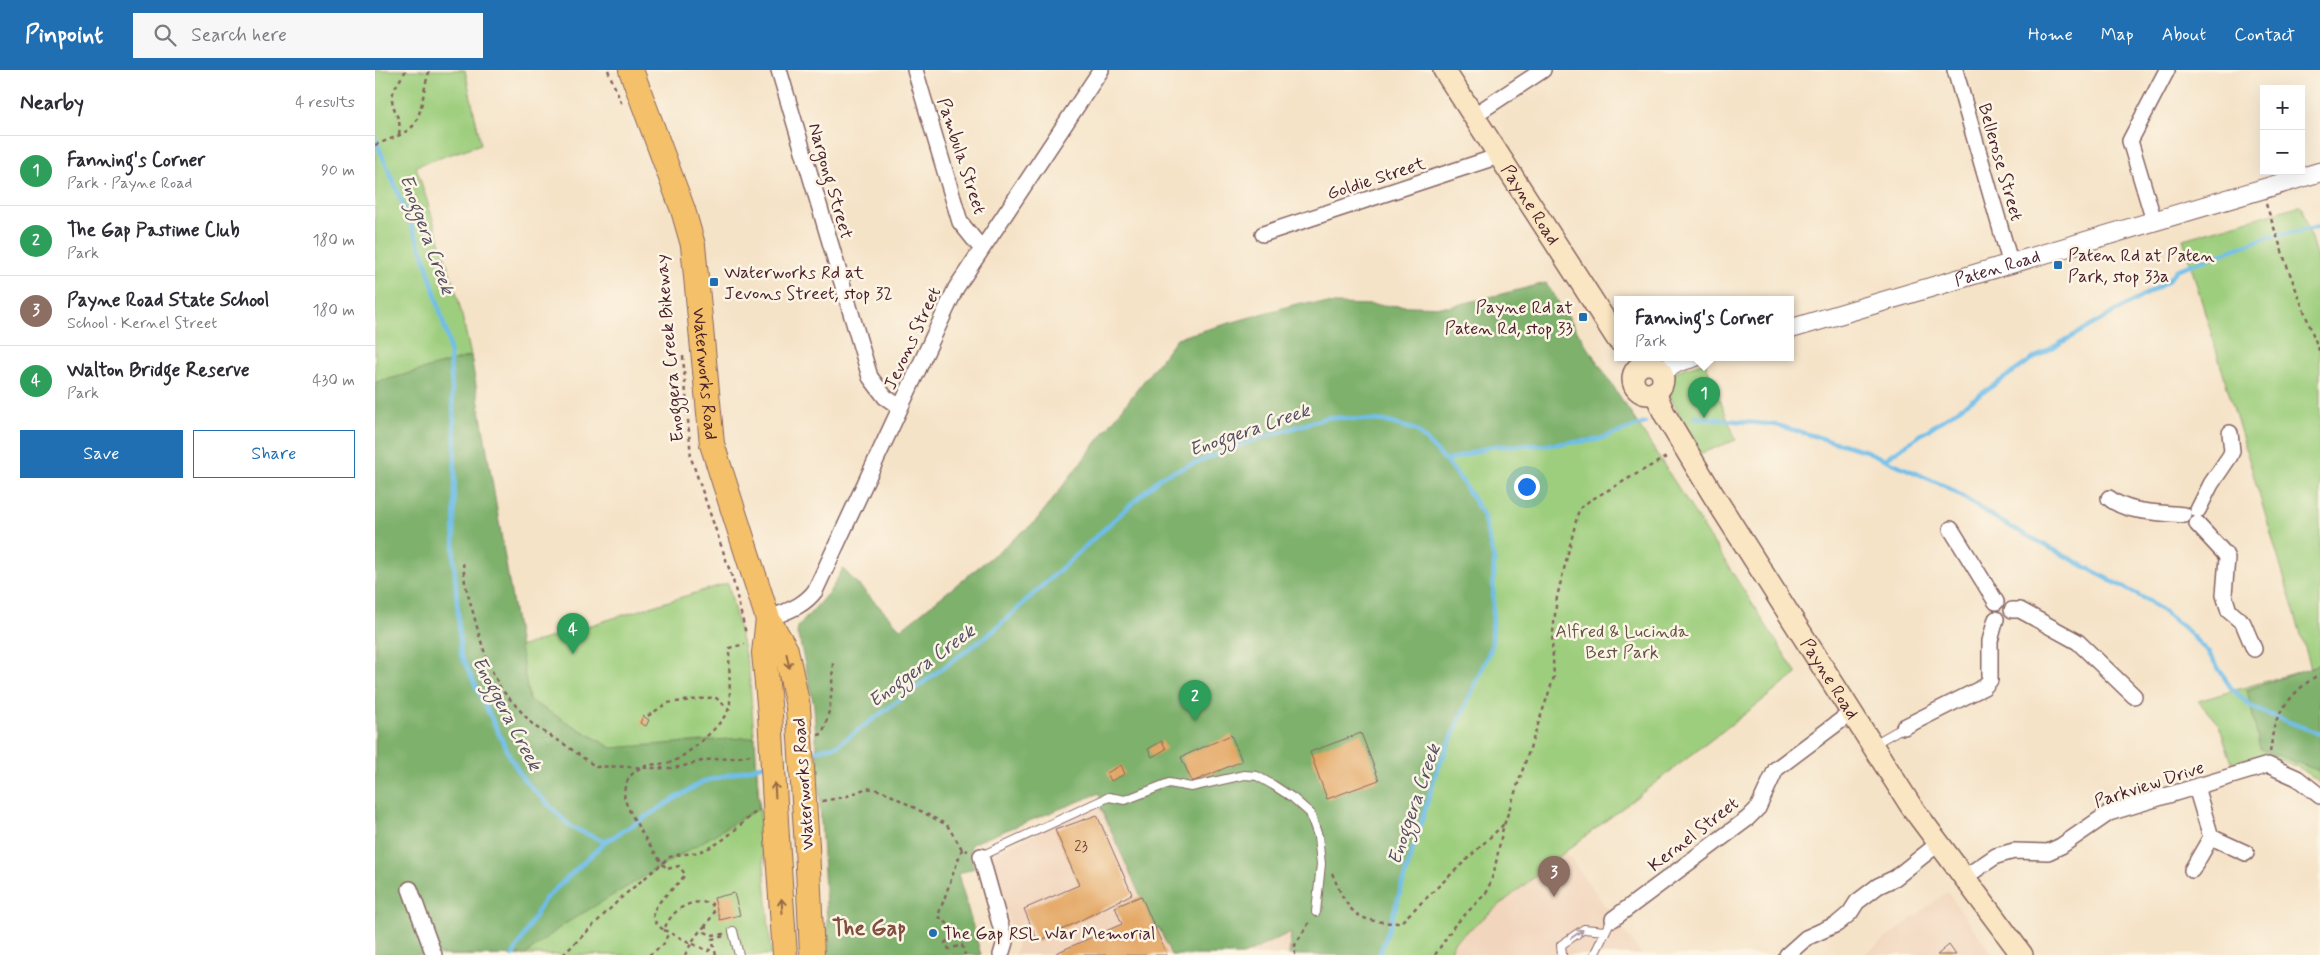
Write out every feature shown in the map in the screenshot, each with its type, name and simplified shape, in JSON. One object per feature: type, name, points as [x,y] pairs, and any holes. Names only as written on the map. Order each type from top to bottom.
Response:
[{"type":"main road","name":"Waterworks Road","points":[[631,70],[689,228],[696,264],[712,444],[768,618],[786,650],[798,707],[812,955]]},
{"type":"main road","name":"Payne Road","points":[[1444,70],[1614,334]]},
{"type":"main road","points":[[1634,362],[1651,364],[1658,382]]},
{"type":"main road","name":"Payne Road","points":[[1658,382],[1664,413],[1693,462],[1911,806],[2022,955]]},
{"type":"main road","name":"Waterworks Road","points":[[768,618],[764,654],[770,714],[785,955]]},
{"type":"street","name":"Nargong Street","points":[[779,70],[869,377],[885,397],[900,407]]},
{"type":"street","name":"Pambula Street","points":[[915,70],[960,222],[981,248]]},
{"type":"street","name":"Jevons Street","points":[[768,618],[797,607],[810,598],[815,591],[956,288],[1101,70]]},
{"type":"street","points":[[1473,116],[1543,70]]},
{"type":"street","name":"Bellerose Street","points":[[1955,70],[2011,265]]},
{"type":"street","points":[[2154,221],[2130,141],[2167,70]]},
{"type":"street","name":"Goldie Street","points":[[1263,234],[1499,156]]},
{"type":"street","name":"Paten Road","points":[[1794,328],[2320,172]]},
{"type":"street","points":[[1658,382],[1678,362],[1681,361]]},
{"type":"street","points":[[2193,516],[2230,456],[2232,451],[2230,433]]},
{"type":"street","points":[[2109,498],[2115,503],[2145,511],[2193,516],[2227,558],[2224,595],[2229,611],[2243,624],[2254,649]]},
{"type":"street","points":[[1951,529],[1996,602]]},
{"type":"street","points":[[1996,602],[2006,602],[2012,610]]},
{"type":"street","points":[[1996,602],[1991,611],[1996,619],[2002,621],[2008,619],[2012,610]]},
{"type":"street","points":[[2012,610],[2021,610],[2078,642],[2134,696]]},
{"type":"street","points":[[1904,727],[1985,687],[1990,680],[1990,641],[1996,619]]},
{"type":"street","name":"Kernel Street","points":[[1609,925],[1747,819],[1758,808],[1776,769],[1852,712]]},
{"type":"street","points":[[2268,766],[2297,778],[2320,796]]},
{"type":"street","name":"Parkview Drive","points":[[1965,877],[1996,856],[2014,851],[2048,852],[2061,846],[2109,813],[2268,766]]},
{"type":"street","points":[[2192,870],[2211,837],[2196,787]]},
{"type":"street","points":[[2211,837],[2246,853]]},
{"type":"street","points":[[1787,955],[1806,938],[1837,924],[1850,913],[1857,902],[1871,891],[1895,878],[1939,843]]},
{"type":"street","points":[[981,856],[1005,942],[1001,955]]},
{"type":"street","points":[[410,889],[434,955]]},
{"type":"lane","points":[[1873,745],[1904,727]]},
{"type":"lane","points":[[981,856],[1109,797],[1125,800],[1169,783],[1191,787],[1244,775],[1257,776],[1293,798],[1309,813],[1318,836],[1321,864],[1316,912]]},
{"type":"lane","points":[[1562,955],[1561,945],[1584,929],[1609,925]]},
{"type":"lane","points":[[1594,955],[1609,925]]},
{"type":"lane","points":[[733,931],[739,955]]},
{"type":"path","points":[[399,134],[399,117],[392,99],[393,92],[406,70]]},
{"type":"path","points":[[375,145],[412,127],[418,119],[425,82],[430,70]]},
{"type":"path","points":[[608,70],[625,114]]},
{"type":"path","points":[[2261,189],[2320,353]]},
{"type":"path","name":"Enoggera Creek Bikeway","points":[[683,352],[691,458],[733,580],[748,644],[729,648],[730,710]]},
{"type":"path","points":[[1435,955],[1454,926],[1487,892],[1494,872],[1505,823],[1554,677],[1551,641],[1557,597],[1579,509],[1589,501],[1667,455],[1670,459]]},
{"type":"path","points":[[463,562],[465,583],[487,663],[501,689],[534,726],[596,767],[617,765],[639,768],[673,768],[706,760],[742,758],[760,752]]},
{"type":"path","points":[[813,736],[822,734],[828,719],[832,696],[833,661]]},
{"type":"path","points":[[2268,766],[2275,724],[2281,712],[2305,682],[2320,674]]},
{"type":"path","points":[[648,716],[667,703],[693,701],[708,696],[715,697],[730,710],[717,727],[673,761],[639,768],[630,775],[625,786],[625,800],[653,850],[669,870],[679,866],[683,868],[685,874],[655,907],[654,920],[656,925],[708,951],[714,946]]},
{"type":"path","points":[[1321,864],[1329,865],[1345,902],[1362,918],[1400,923],[1505,823]]},
{"type":"path","points":[[962,849],[938,916],[949,925],[953,935],[945,943],[949,950],[962,945],[965,955]]},
{"type":"path","points":[[563,955],[622,897],[663,864]]},
{"type":"path","points":[[664,930],[673,913],[681,907],[697,902],[712,904],[714,913],[706,926],[693,937],[692,944],[685,955]]},
{"type":"path","points":[[1295,955],[1295,944],[1316,912]]},
{"type":"path","points":[[706,926],[705,932],[708,935],[726,934],[726,936],[712,939],[716,955]]},
{"type":"path","points":[[649,955],[663,945],[669,932]]},
{"type":"shaded area","points":[[1100,806],[1139,896],[1156,929],[1159,927],[1171,955],[1015,955],[1017,946],[991,856],[995,852]]},
{"type":"shaded area","points":[[1565,852],[1642,955],[1450,955],[1454,942]]},
{"type":"shaded area","points":[[1947,892],[1993,955],[1864,955]]},
{"type":"shaded area","points":[[1291,932],[1289,955],[1243,955]]},
{"type":"green space","points":[[375,70],[465,70],[481,144],[416,166],[458,298],[471,356],[506,651],[728,583],[749,671],[771,955],[446,955],[385,379],[375,383]]},
{"type":"green space","points":[[2301,205],[2320,268],[2320,783],[2298,767],[2264,754],[2232,763],[2219,725],[2198,701],[2311,668],[2183,239]]},
{"type":"green space","points":[[1546,283],[1639,426],[1597,440],[1547,445],[1493,446],[1446,461],[1483,515],[1494,559],[1492,646],[1436,773],[1388,932],[1379,955],[1289,955],[1291,932],[1243,955],[1171,955],[1159,928],[1155,929],[1100,806],[1100,793],[971,844],[970,856],[974,868],[958,874],[981,955],[829,955],[814,706],[797,634],[798,627],[830,591],[843,569],[901,629],[1035,522],[1177,338],[1300,303],[1449,307]]},
{"type":"green space","points":[[471,356],[529,700],[612,748],[755,737],[759,808],[563,925],[525,955],[375,955],[375,383]]},
{"type":"green space","points":[[1705,362],[1736,440],[1699,454],[1670,396],[1672,372]]},
{"type":"green space","name":"Alfred & Lucinda Best Park","points":[[1639,426],[1797,674],[1565,852],[1454,942],[1450,955],[1379,955],[1388,932],[1436,773],[1492,646],[1483,515],[1462,481],[1446,461],[1493,446],[1547,445],[1597,440]]},
{"type":"green space","points":[[2320,664],[2320,771],[2260,749],[2247,690]]},
{"type":"building","points":[[643,716],[649,720],[646,726],[640,723]]},
{"type":"building","points":[[1361,733],[1379,780],[1327,799],[1310,752]]},
{"type":"building","points":[[1231,735],[1242,761],[1192,782],[1181,757]]},
{"type":"building","points":[[1162,741],[1166,749],[1152,757],[1148,749]]},
{"type":"building","points":[[1121,765],[1125,774],[1111,781],[1107,773]]},
{"type":"building","points":[[1097,815],[1132,894],[1038,942],[1024,909],[1079,885],[1055,830]]},
{"type":"building","points":[[734,893],[740,915],[720,920],[714,898]]},
{"type":"building","points":[[1141,896],[1167,955],[1057,955],[1056,953],[1122,924],[1115,907]]},
{"type":"building","points":[[1949,945],[1956,955],[1937,955]]},
{"type":"waterway","name":"Enoggera Creek","points":[[375,138],[424,256],[449,342],[455,441],[454,560],[461,655],[511,759],[524,780],[571,827],[605,842],[702,782],[765,765]]},
{"type":"waterway","points":[[1885,459],[2031,360],[2167,282],[2176,270],[2268,237],[2320,227]]},
{"type":"waterway","name":"Enoggera Creek","points":[[808,753],[838,745],[992,632],[1162,476],[1254,440],[1329,417],[1384,421],[1416,430],[1446,461],[1462,481],[1483,515],[1494,559],[1492,646],[1436,773],[1388,932],[1379,955]]},
{"type":"waterway","points":[[1695,417],[1776,425],[1866,451],[1947,487],[2000,521],[2149,601],[2182,626],[2208,652],[2231,688],[2253,708],[2320,734]]},
{"type":"waterway","points":[[1446,461],[1493,446],[1547,445],[1597,440],[1645,423]]},
{"type":"waterway","points":[[513,955],[544,900],[605,842]]},
{"type":"place","name":"Paten Rd at Paten Park, stop 33a","points":[[2058,265]]},
{"type":"place","name":"Waterworks Rd at Jevons Street, stop 32","points":[[714,282]]},
{"type":"place","name":"Payne Rd at Paten Rd, stop 33","points":[[1583,317]]},
{"type":"place","name":"Fanning's Corner","points":[[1704,418]]},
{"type":"place","name":"Walton Bridge Reserve","points":[[573,654]]},
{"type":"place","name":"The Gap Pastime Club","points":[[1195,721]]},
{"type":"place","name":"Payne Road State School","points":[[1554,897]]},
{"type":"place","name":"The Gap RSL War Memorial","points":[[933,933]]},
{"type":"district","name":"The Gap","points":[[869,927]]}]
